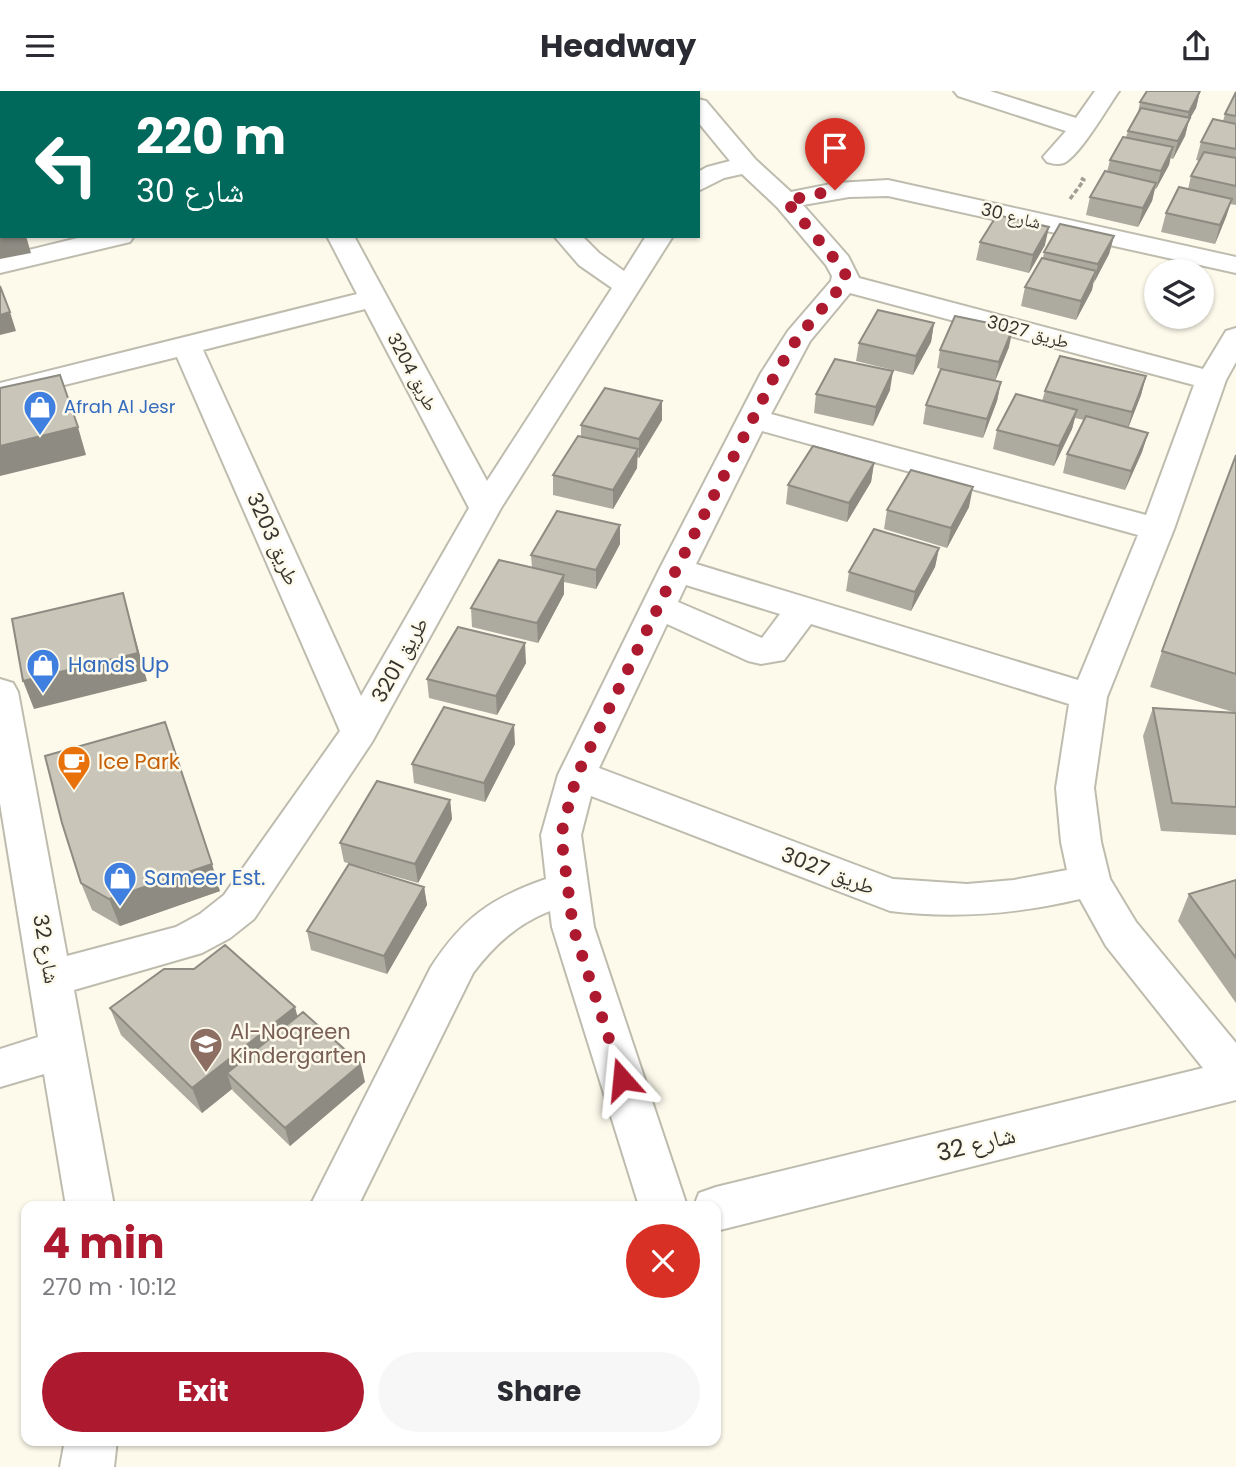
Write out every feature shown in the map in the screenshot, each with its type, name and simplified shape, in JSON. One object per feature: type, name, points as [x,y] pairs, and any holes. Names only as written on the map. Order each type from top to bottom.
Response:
[{"type":"street","points":[[966,91],[1082,128]]},
{"type":"street","points":[[1056,157],[1082,128],[1107,91]]},
{"type":"street","points":[[661,1201],[573,927],[561,835],[577,775],[676,570],[776,373],[798,337],[844,283],[846,276],[786,201],[747,165],[700,108]]},
{"type":"street","points":[[700,182],[716,172],[747,165]]},
{"type":"street","name":"شارع 30","points":[[786,201],[818,192],[888,188],[1236,265]]},
{"type":"street","points":[[0,265],[113,238]]},
{"type":"street","name":"طريق 3204","points":[[341,238],[485,508]]},
{"type":"street","points":[[569,238],[589,259],[628,286]]},
{"type":"street","name":"طريق 3201","points":[[52,978],[187,941],[215,926],[239,907],[359,732],[485,508],[659,238]]},
{"type":"street","name":"طريق 3027","points":[[844,283],[1211,380]]},
{"type":"street","points":[[0,392],[373,299]]},
{"type":"street","points":[[1236,337],[1211,380],[1157,529],[1088,698],[1075,788],[1081,842],[1090,881],[1121,934],[1236,1078]]},
{"type":"street","name":"طريق 3203","points":[[187,347],[359,732]]},
{"type":"street","points":[[755,419],[1157,529]]},
{"type":"street","points":[[676,570],[1088,698]]},
{"type":"street","points":[[659,607],[761,652],[771,651],[803,609]]},
{"type":"street","name":"شارع 32","points":[[0,692],[7,780],[52,978],[89,1201]]},
{"type":"street","name":"طريق 3027","points":[[577,775],[890,895],[936,902],[982,900],[1029,895],[1090,881]]},
{"type":"street","points":[[336,1201],[446,980],[466,947],[493,921],[505,914],[528,901],[567,889]]},
{"type":"street","points":[[0,1068],[63,1049]]},
{"type":"street","name":"شارع 32","points":[[721,1208],[1236,1078]]},
{"type":"street","points":[[87,1467],[90,1446]]},
{"type":"path","points":[[1052,225],[1084,180],[1056,157]]},
{"type":"building","points":[[1147,91],[1200,91],[1189,112],[1140,102]]},
{"type":"building","points":[[1236,92],[1236,116],[1225,114]]},
{"type":"building","points":[[1141,108],[1190,118],[1178,141],[1128,131]]},
{"type":"building","points":[[1213,119],[1236,124],[1236,149],[1201,142]]},
{"type":"building","points":[[1123,137],[1173,147],[1161,171],[1110,160]]},
{"type":"building","points":[[1204,152],[1236,158],[1236,186],[1191,176]]},
{"type":"building","points":[[1105,171],[1156,183],[1143,208],[1090,197]]},
{"type":"building","points":[[1179,187],[1232,199],[1220,225],[1166,213]]},
{"type":"building","points":[[997,215],[1049,227],[1033,255],[980,242]]},
{"type":"building","points":[[1060,224],[1114,236],[1098,264],[1044,252]]},
{"type":"building","points":[[1042,258],[1096,271],[1081,301],[1025,287]]},
{"type":"building","points":[[0,286],[10,312],[0,315]]},
{"type":"building","points":[[878,310],[934,323],[916,356],[859,343]]},
{"type":"building","points":[[955,316],[1013,328],[999,362],[940,350]]},
{"type":"building","points":[[1060,356],[1146,376],[1132,412],[1045,391]]},
{"type":"building","points":[[835,359],[893,371],[876,407],[816,394]]},
{"type":"building","points":[[941,369],[1001,382],[987,419],[926,405]]},
{"type":"building","points":[[60,375],[78,427],[0,446],[0,388]]},
{"type":"building","points":[[605,388],[662,401],[639,439],[581,425]]},
{"type":"building","points":[[1016,394],[1077,410],[1059,446],[997,430]]},
{"type":"building","points":[[1086,416],[1148,433],[1131,471],[1067,454]]},
{"type":"building","points":[[578,436],[638,449],[613,490],[553,475]]},
{"type":"building","points":[[813,446],[874,463],[849,503],[788,485]]},
{"type":"building","points":[[1236,455],[1236,674],[1162,651]]},
{"type":"building","points":[[911,470],[973,487],[951,528],[887,510]]},
{"type":"building","points":[[557,511],[620,525],[596,570],[531,555]]},
{"type":"building","points":[[874,529],[939,548],[915,592],[849,572]]},
{"type":"building","points":[[499,560],[564,575],[537,623],[471,608]]},
{"type":"building","points":[[123,593],[138,653],[23,681],[12,619]]},
{"type":"building","points":[[458,627],[525,643],[496,696],[427,679]]},
{"type":"building","points":[[444,707],[514,725],[484,783],[412,764]]},
{"type":"building","points":[[1153,708],[1236,713],[1236,807],[1172,803]]},
{"type":"building","points":[[165,722],[212,864],[109,899],[81,883],[45,756]]},
{"type":"building","points":[[377,781],[450,800],[415,864],[340,843]]},
{"type":"building","points":[[349,864],[424,887],[384,956],[307,931]]},
{"type":"building","points":[[1236,880],[1236,958],[1189,894]]},
{"type":"building","name":"Al-Noqreen Kindergarten","points":[[225,945],[295,1007],[192,1088],[110,1008],[164,969],[194,969]]},
{"type":"building","points":[[303,1012],[361,1064],[285,1128],[227,1073]]},
{"type":"place","name":"Afrah Al Jesr","points":[[40,437]]},
{"type":"place","name":"Hands Up","points":[[43,695]]},
{"type":"place","name":"Ice Park","points":[[74,792]]},
{"type":"place","name":"Sameer Est.","points":[[120,908]]},
{"type":"place","name":"Al-Noqreen Kindergarten","points":[[206,1074]]},
{"type":"route","points":[[622,1079],[573,927],[561,835],[577,775],[676,570],[776,373],[810,320],[844,283],[846,276],[843,269],[786,201],[835,190]]}]
